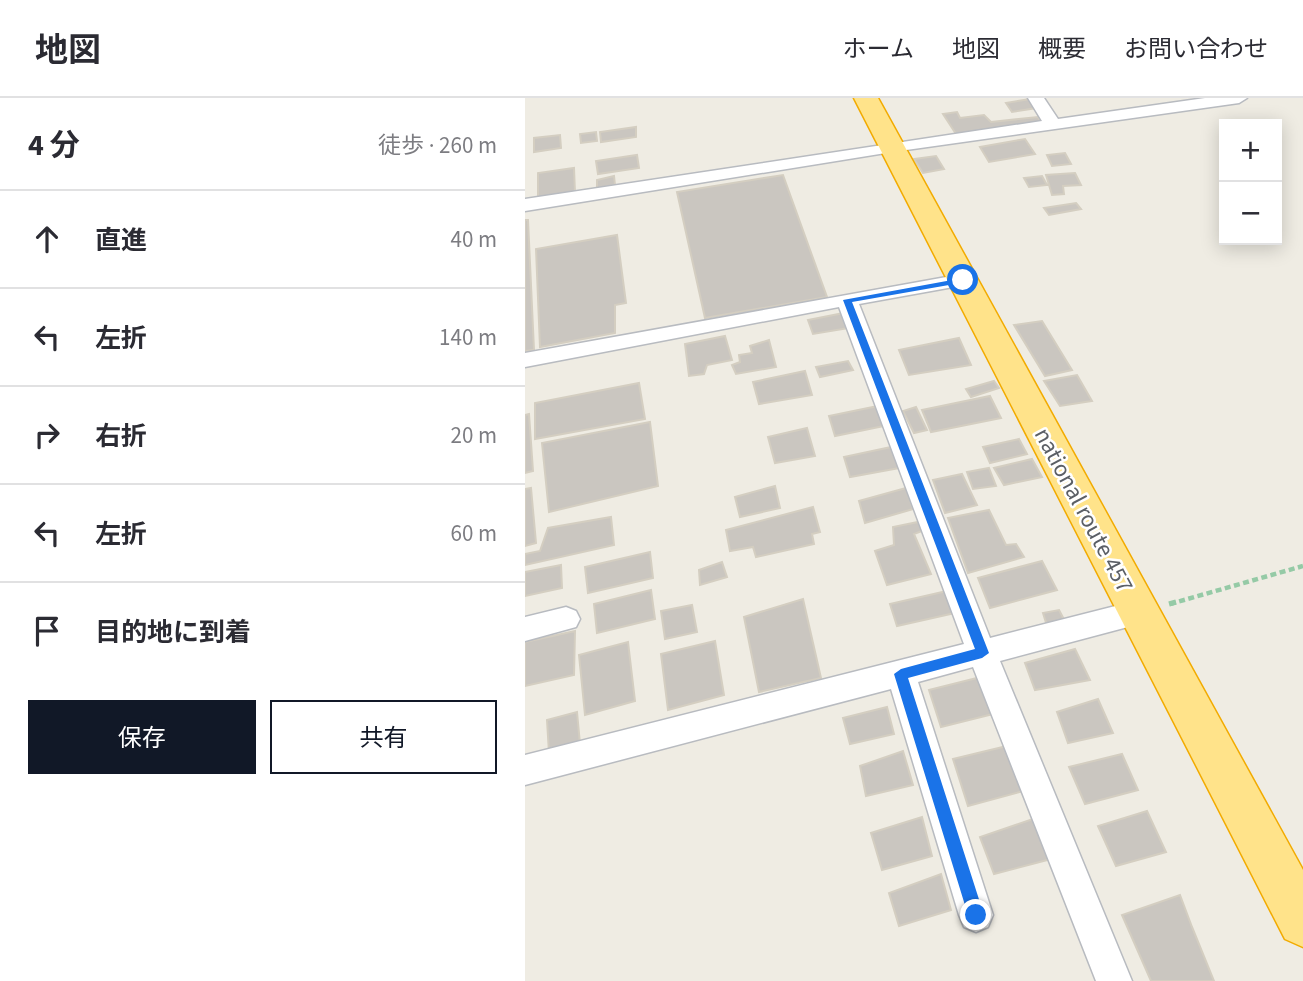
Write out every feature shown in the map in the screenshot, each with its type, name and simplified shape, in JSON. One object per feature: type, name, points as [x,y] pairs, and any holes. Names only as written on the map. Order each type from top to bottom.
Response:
[{"type":"highway","name":"national route 457","points":[[866,98],[1303,921]]},
{"type":"street","points":[[1035,98],[1054,126]]},
{"type":"street","points":[[525,205],[1239,98]]},
{"type":"street","points":[[525,360],[963,280]]},
{"type":"street","points":[[847,300],[982,653],[1114,981]]},
{"type":"street","points":[[525,770],[1139,612]]},
{"type":"street","points":[[525,629],[566,619]]},
{"type":"street","points":[[901,674],[976,915]]},
{"type":"path","points":[[1139,612],[1303,566]]},
{"type":"building","points":[[1030,99],[1037,108],[1012,112],[1006,103]]},
{"type":"building","points":[[957,112],[960,118],[984,115],[991,122],[1038,117],[1042,123],[956,134],[943,114]]},
{"type":"building","points":[[636,127],[636,137],[601,142],[600,132]]},
{"type":"building","points":[[596,132],[597,141],[581,143],[580,134]]},
{"type":"building","points":[[560,135],[561,148],[534,152],[534,138]]},
{"type":"building","points":[[1025,139],[1035,154],[989,162],[980,147]]},
{"type":"building","points":[[1065,153],[1071,164],[1052,166],[1047,155]]},
{"type":"building","points":[[637,155],[639,168],[598,174],[596,161]]},
{"type":"building","points":[[936,156],[944,169],[923,173],[914,159]]},
{"type":"building","points":[[574,168],[575,193],[538,198],[538,173]]},
{"type":"building","points":[[1075,173],[1081,185],[1063,186],[1064,194],[1052,195],[1046,175]]},
{"type":"building","points":[[783,175],[827,297],[705,318],[677,192]]},
{"type":"building","points":[[614,176],[615,185],[597,188],[597,180]]},
{"type":"building","points":[[1042,176],[1047,185],[1029,187],[1024,178]]},
{"type":"building","points":[[1076,203],[1081,209],[1049,215],[1044,208]]},
{"type":"building","points":[[525,220],[528,220],[534,350],[525,351]]},
{"type":"building","points":[[617,235],[626,303],[615,305],[615,333],[540,347],[536,249]]},
{"type":"building","points":[[849,312],[855,327],[813,334],[808,320]]},
{"type":"building","points":[[1042,321],[1072,370],[1045,376],[1014,325]]},
{"type":"building","points":[[725,336],[732,360],[707,365],[704,374],[689,376],[685,344]]},
{"type":"building","points":[[959,338],[971,365],[909,375],[899,350]]},
{"type":"building","points":[[769,340],[776,367],[736,374],[732,365],[740,362],[739,355],[752,353],[750,346]]},
{"type":"building","points":[[848,361],[853,370],[820,377],[816,367]]},
{"type":"building","points":[[805,371],[812,395],[759,404],[753,382]]},
{"type":"building","points":[[1077,375],[1092,401],[1060,406],[1044,381]]},
{"type":"building","points":[[994,381],[999,388],[971,397],[966,389]]},
{"type":"building","points":[[639,383],[645,419],[535,439],[535,403]]},
{"type":"building","points":[[990,396],[1001,418],[931,432],[922,410]]},
{"type":"building","points":[[878,406],[884,426],[835,436],[829,416]]},
{"type":"building","points":[[916,407],[927,430],[914,433],[903,411]]},
{"type":"building","points":[[529,414],[533,471],[525,473],[525,415]]},
{"type":"building","points":[[650,422],[658,486],[549,512],[542,443]]},
{"type":"building","points":[[807,428],[815,456],[775,463],[768,437]]},
{"type":"building","points":[[1019,439],[1027,454],[990,463],[983,447]]},
{"type":"building","points":[[896,446],[905,467],[850,477],[844,457]]},
{"type":"building","points":[[1032,459],[1042,477],[1004,485],[994,468]]},
{"type":"building","points":[[989,468],[996,486],[973,489],[967,472]]},
{"type":"building","points":[[962,474],[977,505],[945,513],[933,480]]},
{"type":"building","points":[[775,486],[780,508],[740,517],[735,497]]},
{"type":"building","points":[[531,488],[536,543],[525,546],[525,489]]},
{"type":"building","points":[[906,488],[913,509],[865,523],[859,501]]},
{"type":"building","points":[[813,507],[820,532],[812,534],[814,544],[756,557],[753,547],[730,551],[726,530]]},
{"type":"building","points":[[989,510],[1006,545],[1016,544],[1024,557],[968,573],[948,518]]},
{"type":"building","points":[[611,517],[614,545],[525,565],[525,554],[540,551],[548,528]]},
{"type":"building","points":[[918,522],[922,531],[914,534],[931,574],[887,585],[875,551],[894,545],[893,527]]},
{"type":"building","points":[[650,552],[653,578],[588,593],[585,567]]},
{"type":"building","points":[[1042,561],[1057,590],[990,608],[978,578]]},
{"type":"building","points":[[722,562],[727,577],[700,585],[699,570]]},
{"type":"building","points":[[561,565],[562,588],[525,596],[525,572]]},
{"type":"building","points":[[651,590],[655,619],[597,633],[594,604]]},
{"type":"building","points":[[947,591],[955,613],[897,626],[890,604]]},
{"type":"building","points":[[803,599],[821,678],[759,692],[744,617]]},
{"type":"building","points":[[692,605],[697,632],[665,639],[661,611]]},
{"type":"building","points":[[1059,610],[1067,625],[1048,629],[1043,613]]},
{"type":"building","points":[[575,631],[574,675],[525,686],[525,642]]},
{"type":"building","points":[[715,641],[724,695],[668,710],[661,654]]},
{"type":"building","points":[[628,642],[635,701],[585,715],[579,655]]},
{"type":"building","points":[[1075,649],[1090,680],[1035,690],[1025,663]]},
{"type":"building","points":[[985,676],[1001,712],[941,727],[929,690]]},
{"type":"building","points":[[1098,699],[1113,733],[1068,743],[1057,712]]},
{"type":"building","points":[[887,707],[894,734],[850,744],[843,718]]},
{"type":"building","points":[[577,712],[580,744],[549,753],[547,720]]},
{"type":"building","points":[[1007,746],[1027,790],[968,806],[953,759]]},
{"type":"building","points":[[903,751],[913,785],[866,796],[860,766]]},
{"type":"building","points":[[1122,754],[1138,790],[1085,804],[1069,767]]},
{"type":"building","points":[[1147,811],[1166,852],[1116,866],[1098,826]]},
{"type":"building","points":[[922,817],[932,856],[882,870],[871,833]]},
{"type":"building","points":[[1033,819],[1051,859],[994,874],[980,837]]},
{"type":"building","points":[[941,874],[951,910],[899,926],[889,893]]},
{"type":"building","points":[[1180,895],[1214,981],[1151,981],[1122,915]]},
{"type":"route","points":[[963,280],[847,300],[982,653],[901,674],[976,915]]}]
